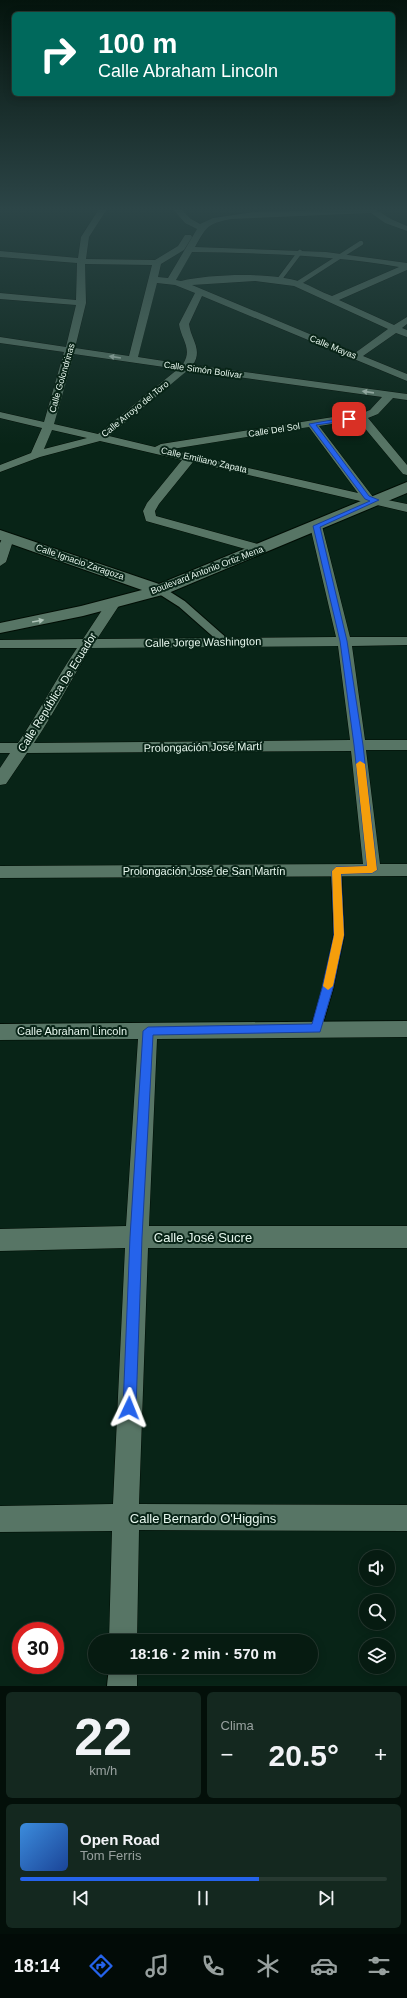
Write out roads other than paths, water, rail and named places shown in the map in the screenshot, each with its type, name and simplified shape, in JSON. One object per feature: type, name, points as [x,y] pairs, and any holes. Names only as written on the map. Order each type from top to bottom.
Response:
[{"type":"main road","name":"Boulevard Antonio Ortiz Mena","points":[[0,628],[43,621],[113,604],[160,590],[316,526],[371,499],[407,487]]},
{"type":"main road","name":"Calle Ignacio Zaragoza","points":[[4,536],[160,590]]},
{"type":"street","name":"Calle Golondrinas","points":[[36,456],[48,426],[71,350],[81,303],[81,288]]},
{"type":"street","points":[[133,359],[153,288]]},
{"type":"street","name":"Calle Mayas","points":[[192,288],[407,378]]},
{"type":"street","points":[[305,288],[407,334]]},
{"type":"street","points":[[331,300],[359,288]]},
{"type":"street","name":"Calle Arroyo del Toro","points":[[0,469],[36,456],[100,438],[186,367],[192,358],[194,350],[184,330],[184,324],[200,292]]},
{"type":"street","points":[[0,296],[81,303]]},
{"type":"street","points":[[357,356],[407,320]]},
{"type":"street","name":"Calle Simón Bolívar","points":[[0,340],[407,397]]},
{"type":"street","name":"Calle Del Sol","points":[[151,448],[361,417],[374,412],[390,395]]},
{"type":"street","name":"Calle Emiliano Zapata","points":[[0,415],[191,457],[407,508]]},
{"type":"street","points":[[361,417],[407,472]]},
{"type":"street","points":[[312,424],[371,499]]},
{"type":"street","points":[[191,457],[153,503],[148,516],[153,520],[260,550]]},
{"type":"street","points":[[316,526],[344,641],[358,745],[372,870]]},
{"type":"street","points":[[0,562],[4,536]]},
{"type":"street","name":"Calle República De Ecuador","points":[[0,780],[45,715],[67,674],[113,604]]},
{"type":"street","name":"Calle Jorge Washington","points":[[0,644],[407,641]]},
{"type":"street","name":"Prolongación José Martí","points":[[0,748],[407,745]]},
{"type":"street","name":"Prolongación José de San Martín","points":[[0,872],[407,870]]},
{"type":"street","name":"Calle Abraham Lincoln","points":[[0,1032],[407,1029]]},
{"type":"street","points":[[123,1634],[125,1518],[136,1237],[148,1031]]},
{"type":"street","name":"Calle José Sucre","points":[[0,1240],[136,1237],[407,1237]]},
{"type":"street","name":"Calle Bernardo O'Higgins","points":[[0,1519],[407,1518]]},
{"type":"street","points":[[122,1686],[123,1674]]},
{"type":"lane","points":[[160,590],[182,604],[224,642]]},
{"type":"lane","points":[[316,1029],[328,988],[339,935],[336,871]]}]
